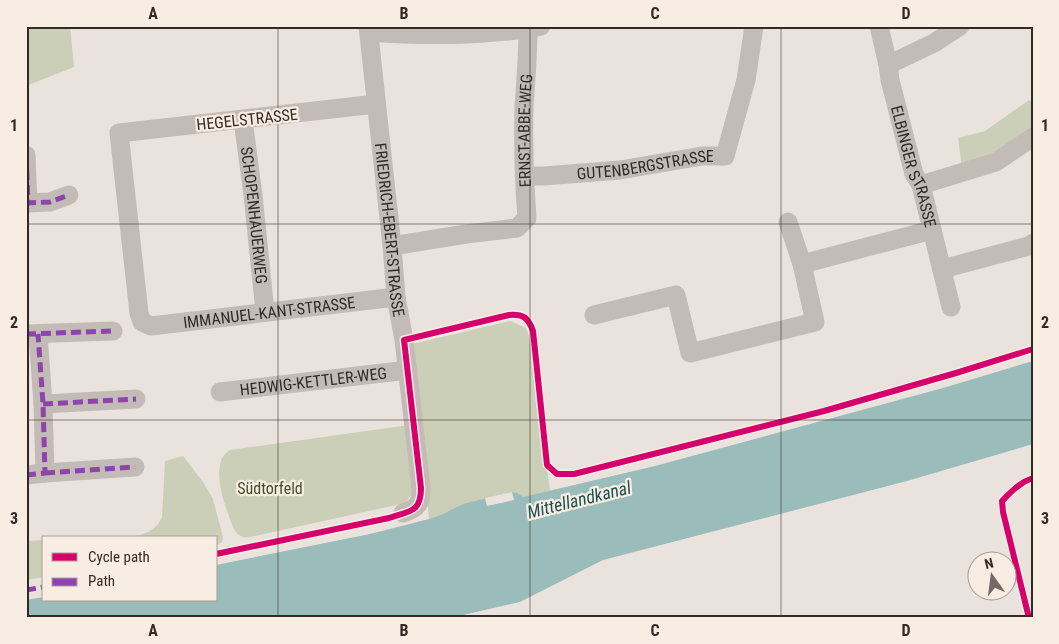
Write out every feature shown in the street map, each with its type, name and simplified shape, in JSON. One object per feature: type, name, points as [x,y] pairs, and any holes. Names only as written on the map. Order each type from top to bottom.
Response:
[{"type":"street","name":"GUTENBERGSTRASSE","points":[[524,176],[620,170],[702,156],[725,156],[746,80],[754,26]]},
{"type":"street","name":"ELBINGER STRASSE","points":[[879,26],[890,80],[914,174],[921,185],[951,307]]},
{"type":"street","points":[[888,65],[934,43],[960,26]]},
{"type":"street","name":"ERNST-ABBE-WEG","points":[[392,246],[516,228],[527,218],[524,176],[524,107],[528,50],[534,28]]},
{"type":"street","points":[[368,29],[405,35],[462,35],[534,28]]},
{"type":"street","name":"FRIEDRICH-EBERT-STRASSE","points":[[368,29],[396,297],[408,370],[421,497],[419,504],[414,510],[403,513]]},
{"type":"street","name":"HEGELSTRASSE","points":[[142,322],[139,312],[119,133],[376,104]]},
{"type":"street","name":"SCHOPENHAUERWEG","points":[[244,120],[265,312]]},
{"type":"street","points":[[921,185],[996,162],[1033,137]]},
{"type":"street","points":[[26,156],[27,203],[50,202],[69,194]]},
{"type":"street","points":[[594,315],[676,295],[690,353],[815,322],[802,264],[788,222]]},
{"type":"street","points":[[802,264],[932,230]]},
{"type":"street","points":[[942,269],[1028,246],[1033,243]]},
{"type":"street","name":"IMMANUEL-KANT-STRASSE","points":[[142,322],[151,326],[396,297]]},
{"type":"street","points":[[45,473],[43,404],[32,334],[113,332]]},
{"type":"street","name":"HEDWIG-KETTLER-WEG","points":[[220,392],[408,370]]},
{"type":"street","points":[[43,404],[136,399]]},
{"type":"street","points":[[26,474],[135,467]]},
{"type":"green space","points":[[26,26],[70,26],[74,67],[26,86]]},
{"type":"green space","points":[[1029,100],[1033,102],[1033,133],[993,160],[962,168],[958,138],[985,131]]},
{"type":"green space","points":[[510,321],[526,328],[530,339],[550,491],[429,519],[411,353],[412,344]]},
{"type":"green space","name":"Südtorfeld","points":[[409,425],[412,494],[406,502],[250,537],[241,537],[235,531],[224,500],[219,476],[222,459],[230,450]]},
{"type":"green space","points":[[183,456],[203,482],[213,499],[223,537],[222,542],[218,545],[218,536],[135,536],[151,530],[162,517],[165,461]]},
{"type":"green space","points":[[42,540],[42,577],[26,580],[26,541]]},
{"type":"water","name":"Mittellandkanal","points":[[1033,361],[1033,444],[907,481],[603,560],[520,602],[450,618],[26,618],[26,600],[42,597],[42,602],[218,602],[218,565],[370,534],[429,519],[463,504],[512,492],[523,497],[655,466],[943,388]]},
{"type":"pier","points":[[512,492],[514,500],[487,506],[485,498]]},
{"type":"marked path","points":[[26,155],[28,203]]},
{"type":"marked path","points":[[26,203],[50,202],[69,195]]},
{"type":"marked path","points":[[26,334],[113,331]]},
{"type":"marked path","points":[[26,475],[45,473],[38,334]]},
{"type":"marked path","points":[[43,404],[136,399]]},
{"type":"marked path","points":[[45,473],[135,467]]},
{"type":"marked path","points":[[26,590],[42,587]]},
{"type":"cycle path","points":[[218,554],[389,518],[408,512],[416,507],[419,502],[421,488],[404,340],[509,315],[524,317],[529,322],[533,331],[547,465],[557,474],[574,474],[824,411],[1033,349]]},
{"type":"cycle path","points":[[1029,618],[1002,501],[1020,485],[1033,478]]}]
